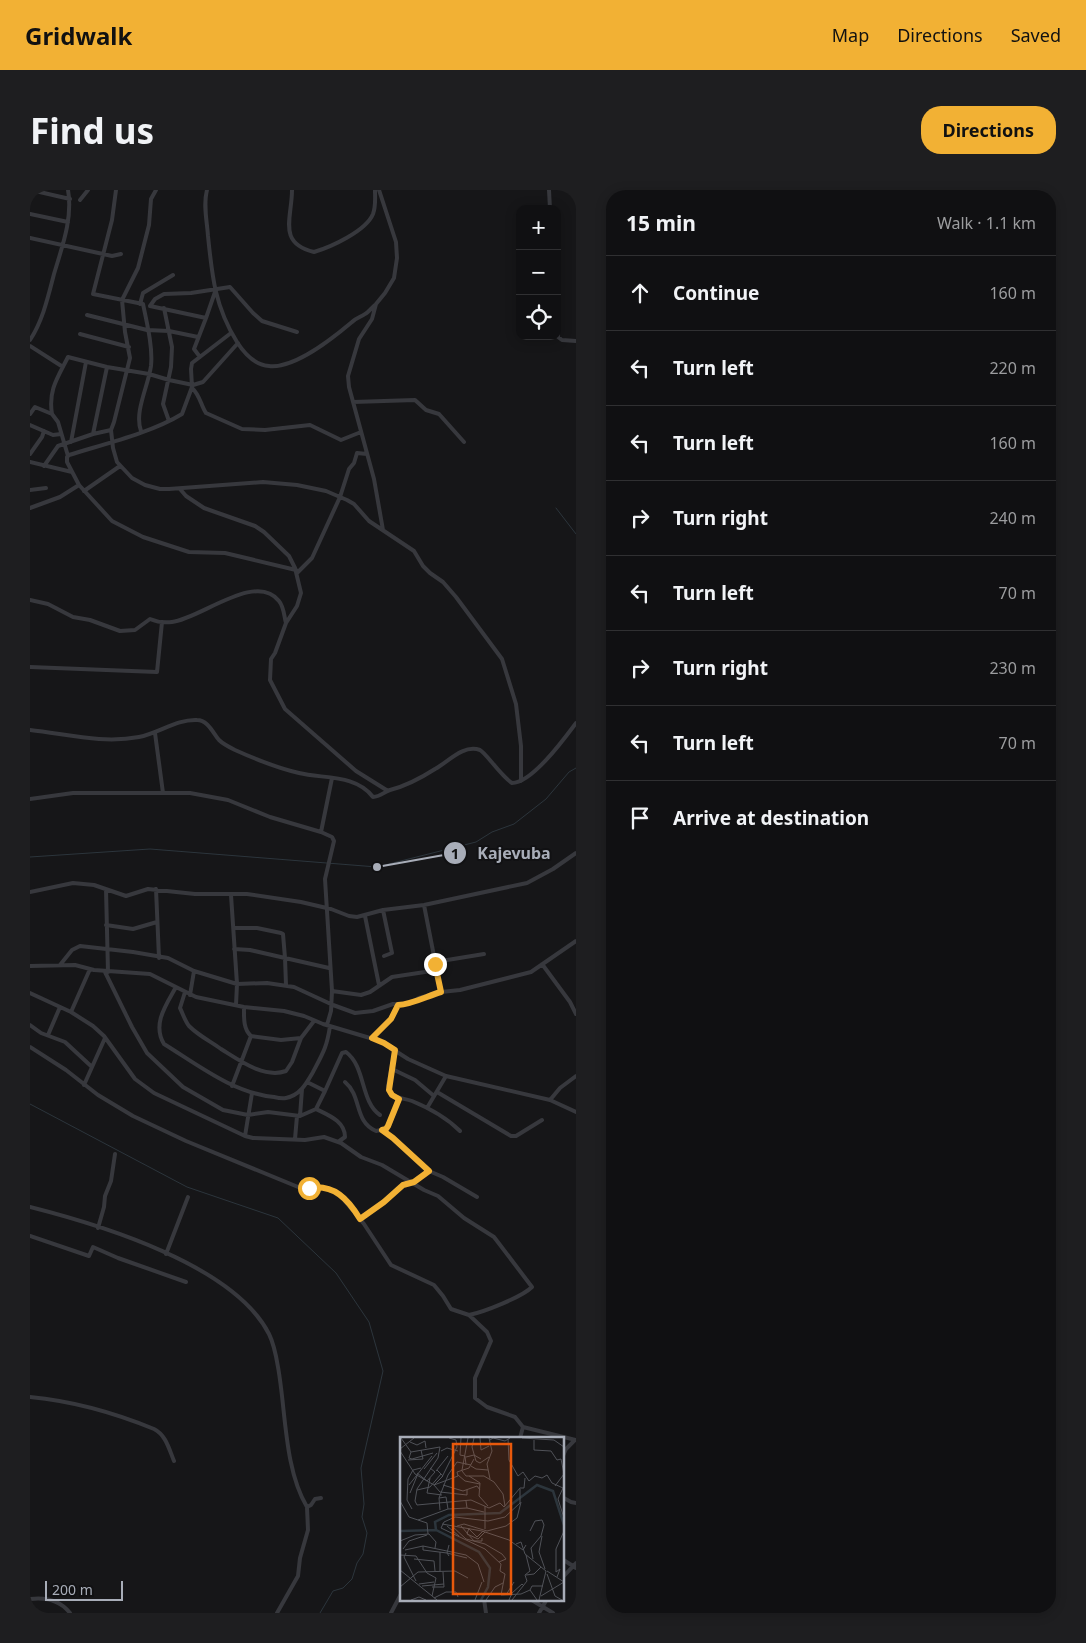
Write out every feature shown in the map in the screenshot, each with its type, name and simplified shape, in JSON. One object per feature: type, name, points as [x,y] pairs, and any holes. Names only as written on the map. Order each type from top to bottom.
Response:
[{"type":"street","points":[[31,190],[70,199]]},
{"type":"street","points":[[30,340],[38,327],[48,300],[63,246],[68,222],[70,199],[68,190]]},
{"type":"street","points":[[80,200],[88,190]]},
{"type":"street","points":[[116,190],[112,220],[93,294],[206,318]]},
{"type":"street","points":[[156,190],[150,204],[149,225],[138,268],[122,300],[130,358],[111,430],[114,452],[120,466],[132,478],[145,485],[160,489],[263,482],[309,487],[334,494],[354,504],[369,521],[414,551],[423,566],[443,582],[456,597],[502,659],[516,704],[521,746],[521,781]]},
{"type":"street","points":[[207,190],[206,216],[215,290],[220,310],[242,350],[260,364],[269,366],[283,365],[316,350],[353,321],[366,314],[376,304],[393,280],[397,250],[396,242],[379,190]]},
{"type":"street","points":[[292,190],[289,214],[290,237],[300,248],[314,252],[349,236],[370,219],[375,205],[375,190]]},
{"type":"street","points":[[550,190],[550,205]]},
{"type":"street","points":[[30,214],[68,222]]},
{"type":"street","points":[[30,238],[112,256],[121,254]]},
{"type":"street","points":[[141,431],[139,415],[149,374],[151,350],[141,304],[143,293],[173,274]]},
{"type":"street","points":[[150,306],[155,299],[164,294],[191,293],[230,286],[262,321],[297,332]]},
{"type":"street","points":[[200,356],[194,349],[215,290]]},
{"type":"street","points":[[376,304],[372,319],[358,339],[348,376],[349,387],[379,500],[383,530]]},
{"type":"street","points":[[164,308],[172,348],[169,380],[163,404],[169,421]]},
{"type":"street","points":[[87,315],[147,330],[169,330],[198,338]]},
{"type":"street","points":[[68,456],[169,421],[182,414],[192,387],[191,366],[200,356],[231,333]]},
{"type":"street","points":[[80,334],[129,347]]},
{"type":"street","points":[[561,339],[576,341]]},
{"type":"street","points":[[192,387],[203,382],[238,343]]},
{"type":"street","points":[[30,346],[63,367]]},
{"type":"street","points":[[296,572],[225,554],[190,552],[143,537],[112,521],[79,485],[67,462],[68,456],[58,422],[52,414],[50,400],[55,382],[68,357],[107,367],[149,374],[192,387],[202,402],[206,413],[242,429],[265,430],[310,426],[341,440],[361,432]]},
{"type":"street","points":[[71,442],[86,362]]},
{"type":"street","points":[[93,434],[107,367]]},
{"type":"street","points":[[353,402],[415,400],[426,410],[439,414],[464,442]]},
{"type":"street","points":[[30,403],[52,414]]},
{"type":"street","points":[[30,414],[35,407]]},
{"type":"street","points":[[30,425],[52,435],[61,434]]},
{"type":"street","points":[[44,466],[58,446],[111,430]]},
{"type":"street","points":[[30,454],[44,431]]},
{"type":"street","points":[[296,572],[312,558],[340,497],[356,454],[367,454]]},
{"type":"street","points":[[30,462],[72,472]]},
{"type":"street","points":[[84,491],[120,466]]},
{"type":"street","points":[[30,508],[60,497],[79,485]]},
{"type":"street","points":[[30,490],[46,488]]},
{"type":"street","points":[[180,489],[186,496],[204,508],[255,526],[264,532],[288,556],[296,572],[301,596],[298,606],[286,624],[270,663],[270,680],[285,709],[356,771],[388,791]]},
{"type":"street","points":[[30,600],[48,604],[73,617],[90,620],[120,631],[134,630],[150,619],[173,622],[188,618],[230,598],[256,592],[271,594],[281,603],[286,624]]},
{"type":"street","points":[[30,667],[157,672],[162,622]]},
{"type":"street","points":[[30,730],[106,740],[138,737],[183,722],[202,721],[206,723],[224,744],[242,753],[300,774],[354,782],[369,791],[373,797],[399,789],[437,769],[454,756],[474,749],[482,752],[503,778],[512,783],[521,781],[546,761],[576,723]]},
{"type":"street","points":[[154,733],[163,793]]},
{"type":"street","points":[[321,832],[332,778]]},
{"type":"street","points":[[30,799],[73,793],[190,793],[228,800],[270,817],[321,832],[333,838],[324,879],[332,991],[328,1042],[302,1089],[286,1098],[252,1093],[232,1086],[164,1044],[158,1030],[160,1020],[176,987]]},
{"type":"street","points":[[30,892],[73,883],[94,885],[126,896],[141,890],[156,889],[195,894],[256,895],[326,908],[349,916],[365,916],[383,910],[424,905],[527,883],[553,869],[576,853]]},
{"type":"street","points":[[106,889],[107,972],[143,1048],[157,1064],[183,1087],[223,1110],[248,1115],[274,1112],[298,1116],[316,1109],[342,1053],[346,1052],[357,1065],[370,1103],[375,1112],[380,1115]]},
{"type":"street","points":[[156,889],[159,958]]},
{"type":"street","points":[[231,894],[237,984],[236,1005]]},
{"type":"street","points":[[424,905],[441,992]]},
{"type":"street","points":[[383,910],[392,953],[384,956]]},
{"type":"street","points":[[365,916],[379,984]]},
{"type":"street","points":[[106,925],[138,929],[156,922]]},
{"type":"street","points":[[234,928],[257,928],[282,933],[286,985]]},
{"type":"street","points":[[60,965],[72,950],[77,947],[108,948],[176,961],[194,971],[237,984],[267,983],[298,988],[355,1013],[373,1011],[387,1005],[409,1004],[419,998],[441,992],[460,990],[531,972],[576,941]]},
{"type":"street","points":[[234,949],[250,950],[329,968]]},
{"type":"street","points":[[435,962],[484,954]]},
{"type":"street","points":[[542,964],[570,1002],[576,1014]]},
{"type":"street","points":[[30,966],[79,965],[90,970],[150,974],[188,994],[244,1007],[284,1011],[372,1038],[384,1043],[408,1059],[446,1076],[550,1100],[576,1112]]},
{"type":"street","points":[[71,1012],[90,970]]},
{"type":"street","points":[[332,991],[361,995],[370,992],[379,984],[398,976],[438,970]]},
{"type":"street","points":[[194,971],[188,994],[180,1008],[186,1022],[199,1035],[241,1062],[258,1070],[283,1072],[289,1069],[301,1038],[314,1020]]},
{"type":"street","points":[[30,992],[71,1012],[93,1026],[105,1038],[134,1079],[154,1093],[245,1136],[305,1140],[324,1137],[338,1142],[361,1157],[438,1196],[464,1218],[494,1237],[532,1287],[522,1295],[469,1316]]},
{"type":"street","points":[[372,1038],[391,1019],[398,1005]]},
{"type":"street","points":[[48,1035],[60,1007]]},
{"type":"street","points":[[244,1007],[247,1034],[280,1040],[301,1038]]},
{"type":"street","points":[[30,1025],[41,1033],[65,1042],[92,1067]]},
{"type":"street","points":[[232,1086],[251,1036]]},
{"type":"street","points":[[84,1084],[105,1038]]},
{"type":"street","points":[[30,1047],[66,1070],[98,1095],[133,1116],[186,1141],[304,1189],[321,1187],[335,1191],[360,1219],[392,1266],[430,1283],[440,1291],[451,1309],[469,1316],[487,1332],[491,1340],[475,1378],[476,1400],[487,1407],[514,1417],[524,1427],[563,1437]]},
{"type":"street","points":[[395,1050],[389,1090],[392,1095],[399,1099],[412,1100],[445,1119],[460,1131]]},
{"type":"street","points":[[392,1069],[415,1080],[510,1136],[516,1136],[542,1120]]},
{"type":"street","points":[[427,1108],[446,1076]]},
{"type":"street","points":[[550,1100],[560,1088],[576,1076]]},
{"type":"street","points":[[307,1082],[324,1091]]},
{"type":"street","points":[[345,1082],[353,1091],[362,1119],[366,1125],[376,1131],[386,1129],[399,1099]]},
{"type":"street","points":[[295,1139],[302,1089]]},
{"type":"street","points":[[245,1136],[252,1093]]},
{"type":"street","points":[[316,1109],[333,1117],[343,1127],[345,1137],[338,1142]]},
{"type":"street","points":[[382,1130],[429,1171],[444,1176],[477,1197]]},
{"type":"street","points":[[98,1228],[105,1196],[111,1181],[115,1154]]},
{"type":"street","points":[[360,1219],[384,1202],[403,1185],[414,1182],[429,1171]]},
{"type":"street","points":[[166,1254],[188,1197]]},
{"type":"street","points":[[30,1208],[98,1228],[166,1254],[210,1276],[233,1291],[252,1311],[269,1334],[278,1367],[293,1472],[307,1507],[308,1530],[300,1558],[298,1576],[277,1613]]},
{"type":"street","points":[[30,1236],[89,1256],[93,1247],[186,1282]]},
{"type":"street","points":[[30,1397],[77,1404],[154,1429],[164,1438],[174,1461]]},
{"type":"street","points":[[520,1437],[524,1427]]},
{"type":"street","points":[[564,1454],[575,1440]]},
{"type":"street","points":[[307,1507],[312,1506],[314,1499],[321,1498]]},
{"type":"street","points":[[564,1498],[571,1502],[576,1502]]},
{"type":"street","points":[[564,1576],[575,1566]]},
{"type":"street","points":[[390,1613],[400,1596]]},
{"type":"street","points":[[30,1598],[55,1600],[70,1613]]},
{"type":"street","points":[[484,1600],[486,1613]]},
{"type":"street","points":[[532,1600],[553,1613]]},
{"type":"street","points":[[539,1613],[546,1600]]},
{"type":"waterway","points":[[556,508],[576,534]]},
{"type":"waterway","points":[[30,857],[150,849],[377,867],[476,842],[492,832],[514,824],[546,799],[569,772],[576,768]]},
{"type":"waterway","points":[[30,1104],[187,1187],[278,1218],[336,1273],[369,1322],[383,1371],[361,1468],[364,1504],[362,1517],[367,1533],[363,1554],[357,1563],[352,1579],[343,1588],[333,1591],[320,1613]]},
{"type":"place","name":"Kajevuba","points":[[377,867]]},
{"type":"route","points":[[309,1188],[321,1187],[340,1194],[360,1219],[384,1202],[403,1185],[414,1182],[429,1171],[382,1130],[388,1126],[399,1099],[390,1093],[388,1086],[395,1050],[372,1038],[391,1019],[398,1005],[409,1004],[419,998],[441,992],[438,970],[435,964]]}]
